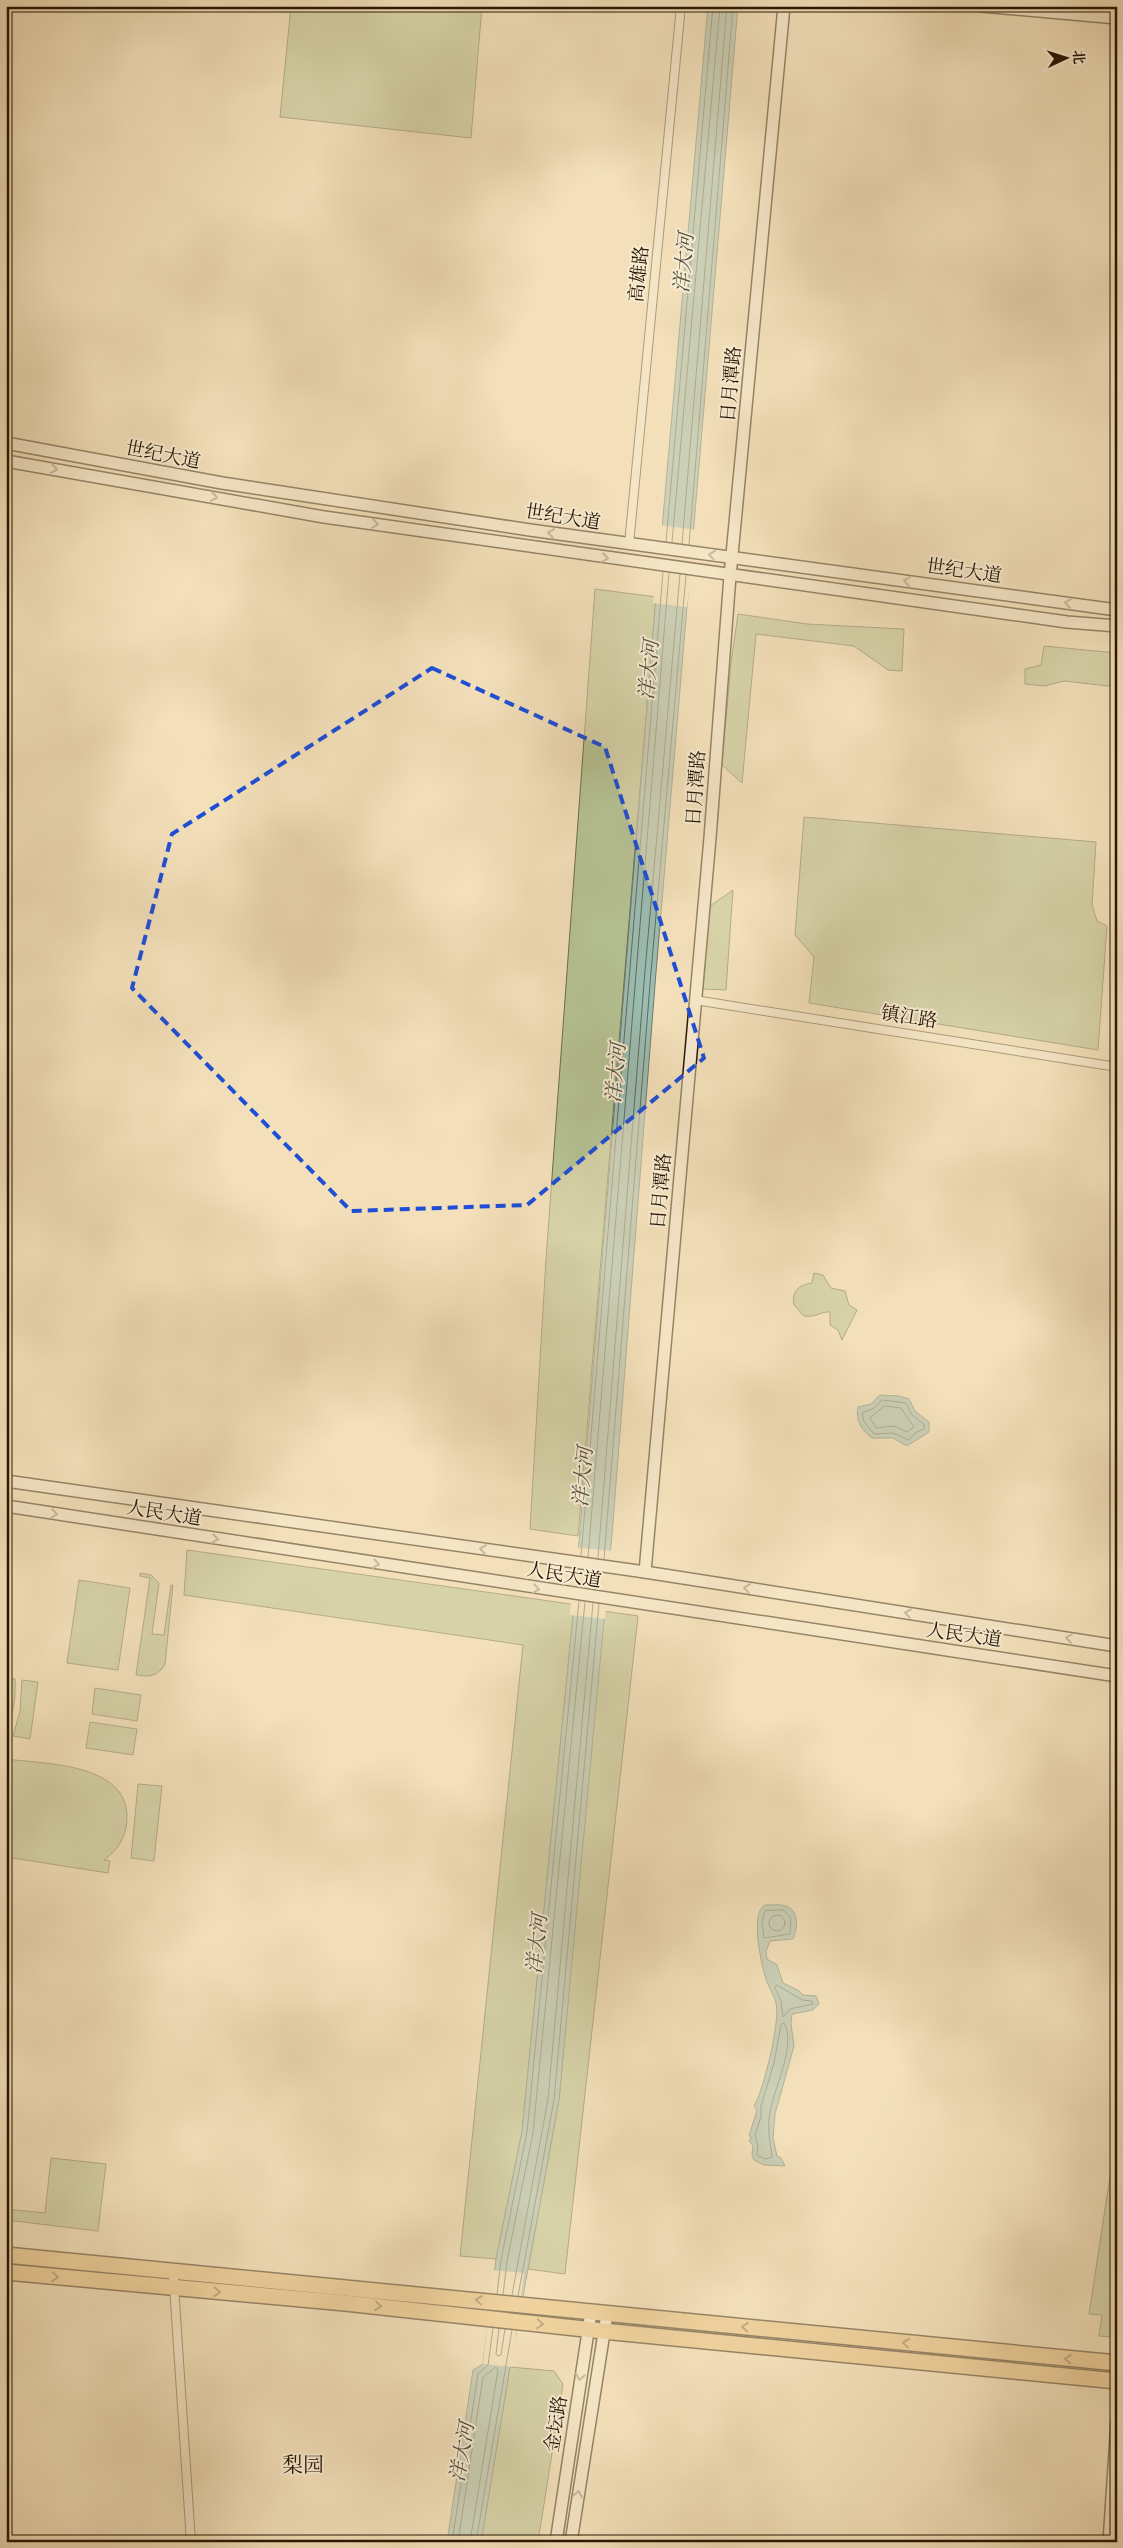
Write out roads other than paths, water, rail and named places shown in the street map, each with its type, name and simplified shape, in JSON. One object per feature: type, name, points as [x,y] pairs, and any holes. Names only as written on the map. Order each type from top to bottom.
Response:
[{"type":"highway","points":[[6,2255],[1117,2363]]},
{"type":"highway","points":[[6,2272],[345,2303],[596,2330],[1117,2381]]},
{"type":"street","name":"高雄路","points":[[629,544],[681,6]]},
{"type":"street","name":"日月潭路","points":[[645,1572],[696,1000],[730,576],[784,6]]},
{"type":"street","points":[[981,6],[1117,18]]},
{"type":"street","name":"世纪大道","points":[[6,443],[222,483],[629,544],[1117,610]]},
{"type":"street","name":"世纪大道","points":[[6,460],[324,517],[730,576],[1058,621],[1117,626]]},
{"type":"street","name":"镇江路","points":[[696,1000],[1117,1067]]},
{"type":"street","name":"人民大道","points":[[6,1480],[645,1572],[1117,1646]]},
{"type":"street","name":"人民大道","points":[[6,1506],[1117,1676]]},
{"type":"street","points":[[173,2271],[190,2542]]},
{"type":"street","name":"金坛路","points":[[571,2542],[596,2330],[591,2312]]},
{"type":"street","name":"金坛路","points":[[556,2542],[596,2330],[607,2314]]},
{"type":"street","points":[[1110,2542],[1117,2422]]},
{"type":"water","name":"洋大河","points":[[708,6],[738,6],[656,972],[612,1535],[559,2100],[510,2367],[481,2542],[447,2542],[473,2370],[483,2364],[496,2259],[522,2132],[573,1616],[656,597]]},
{"type":"water","points":[[880,1395],[899,1396],[909,1399],[915,1411],[929,1422],[929,1432],[907,1446],[893,1438],[872,1438],[860,1425],[857,1412],[858,1407],[871,1404]]},
{"type":"water","points":[[765,1905],[786,1906],[793,1911],[796,1920],[796,1930],[793,1939],[770,1941],[766,1951],[767,1959],[777,1965],[783,1983],[798,1990],[803,1995],[816,1996],[819,2004],[813,2010],[792,2014],[791,2024],[794,2046],[775,2114],[773,2138],[777,2156],[781,2158],[785,2166],[764,2165],[754,2160],[752,2155],[753,2146],[749,2140],[752,2138],[749,2136],[757,2110],[754,2106],[762,2087],[774,2039],[777,2011],[775,2000],[765,1975],[758,1941],[758,1918],[760,1910]]},
{"type":"district","name":"梨园","points":[[303,2465]]}]
